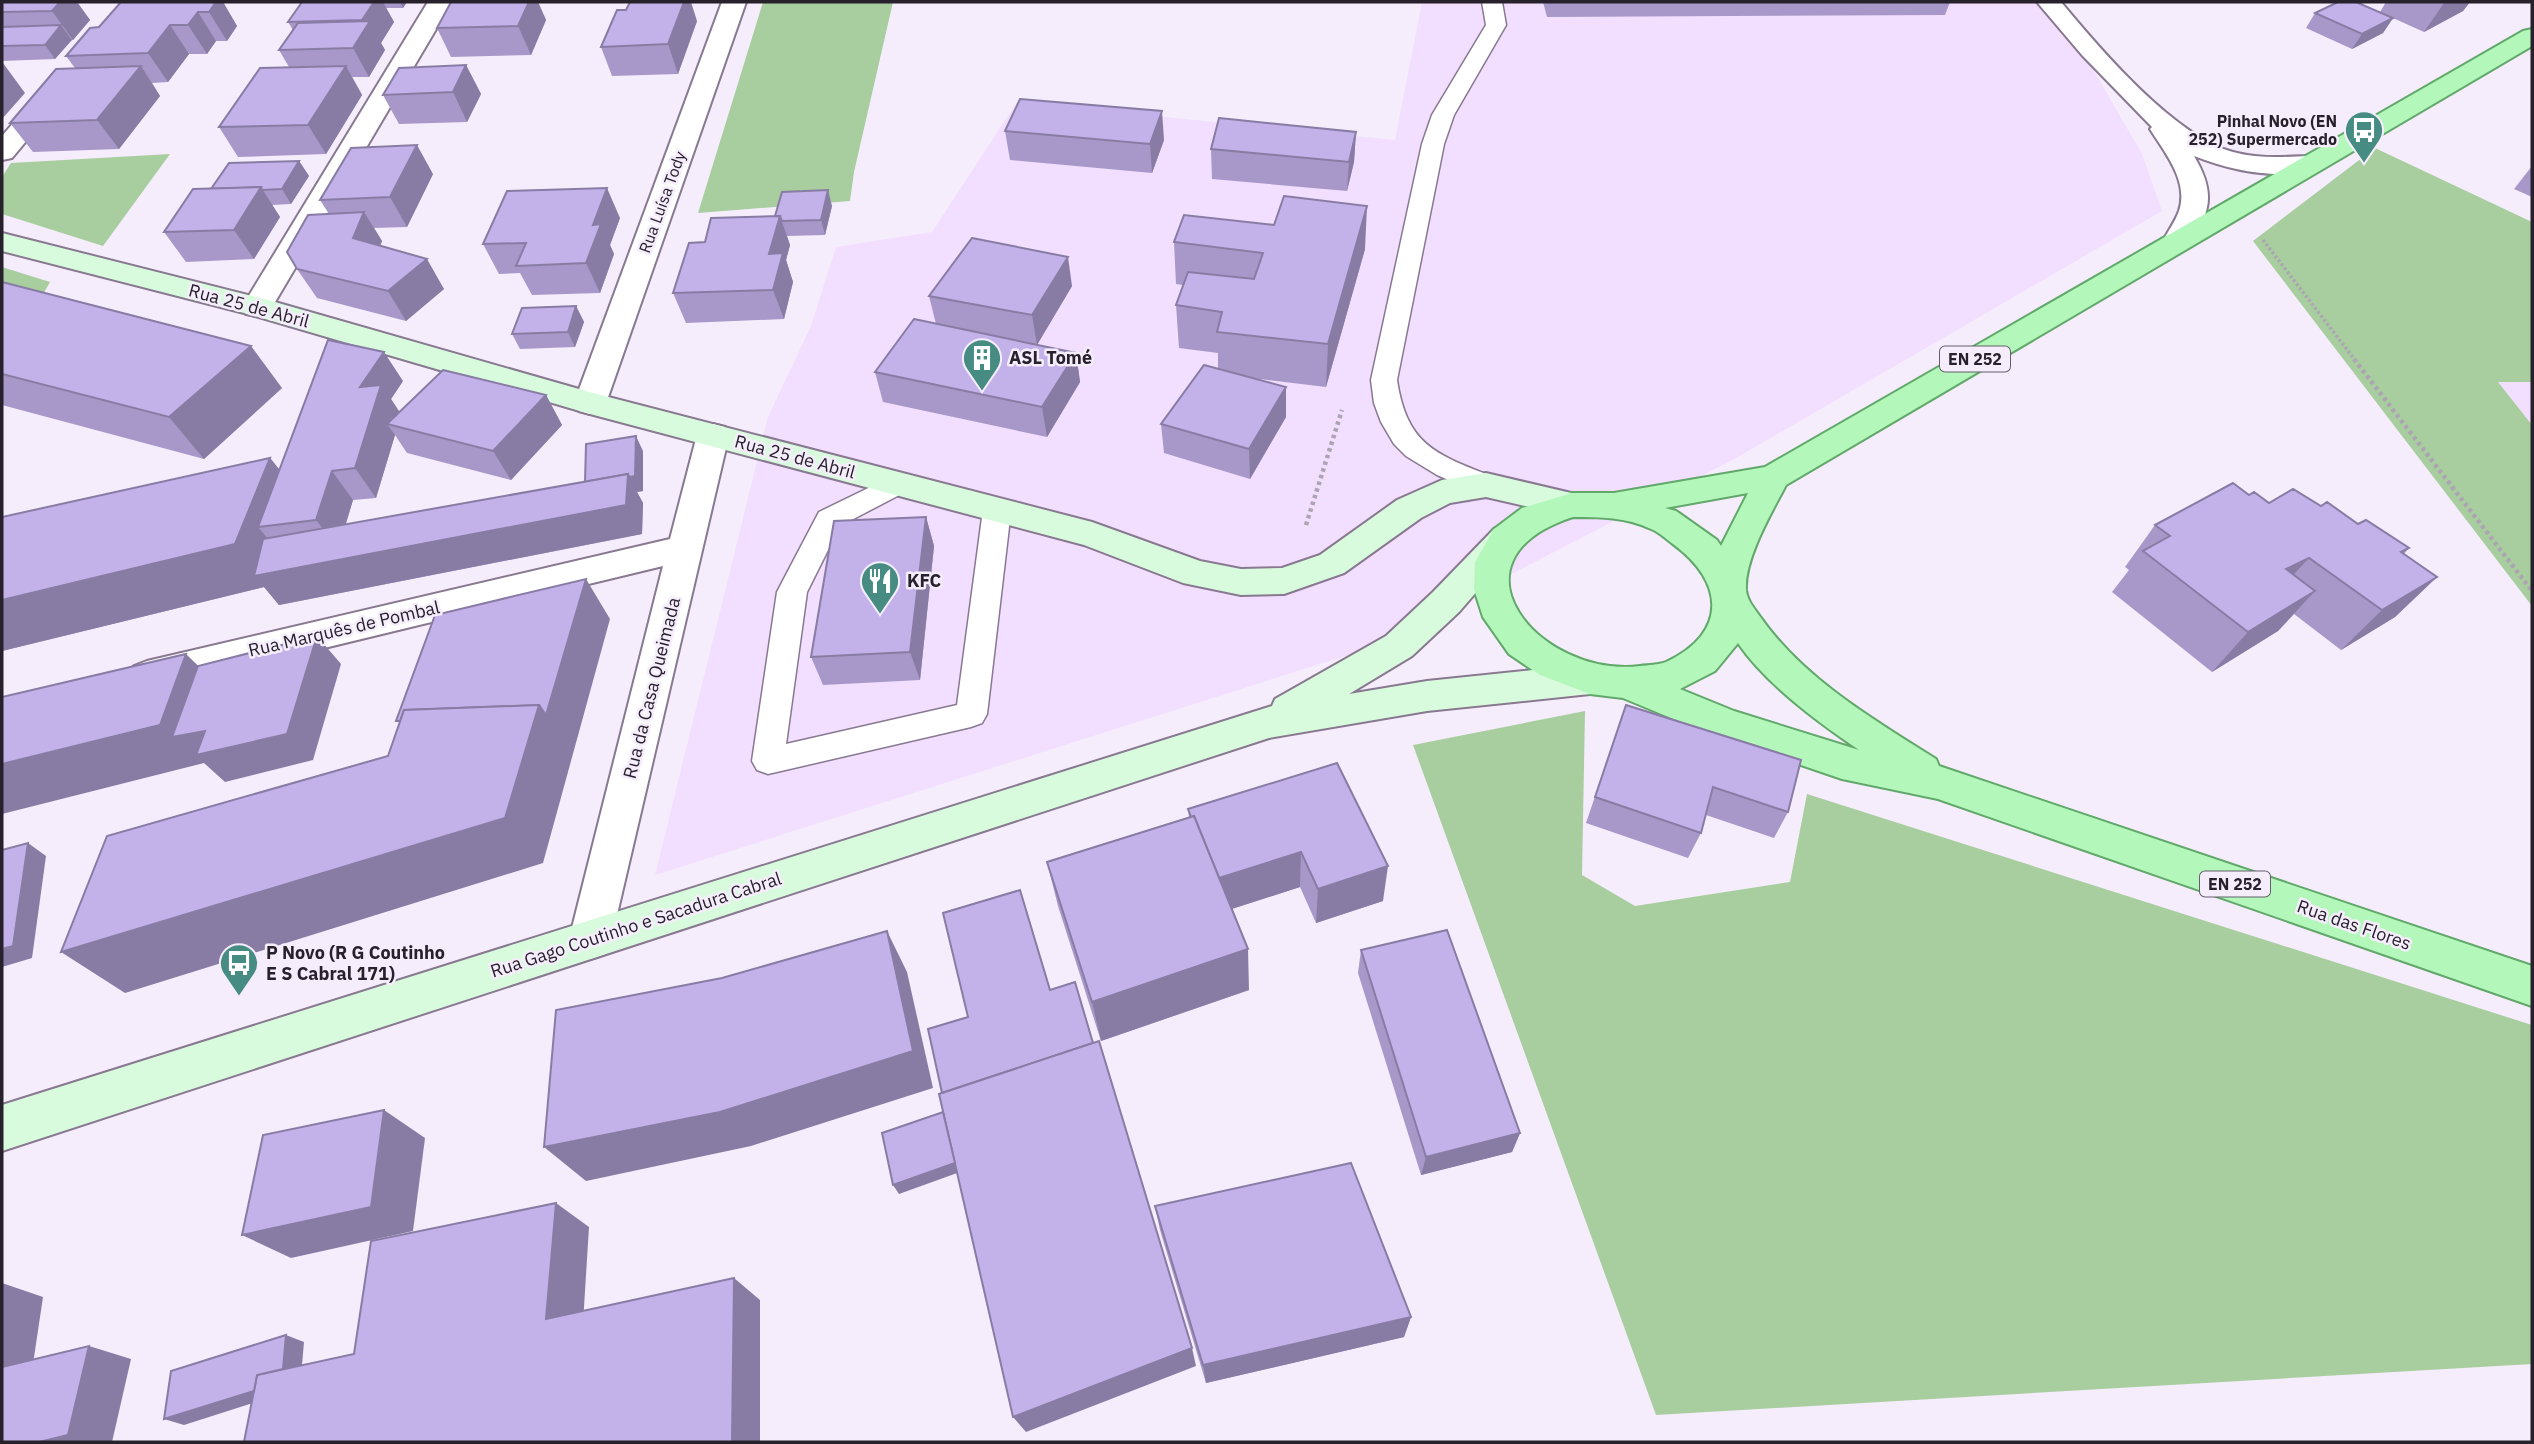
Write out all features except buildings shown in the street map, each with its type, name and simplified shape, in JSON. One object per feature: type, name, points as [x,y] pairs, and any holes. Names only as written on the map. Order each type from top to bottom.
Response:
[{"type":"main road","name":"EN 252","points":[[1773,477],[1740,541],[1724,635],[1702,661],[1667,678],[1608,681],[1553,665],[1522,644],[1501,617],[1492,589],[1493,562],[1506,538],[1534,517],[1572,505],[1614,505],[1773,477],[2532,36]]},
{"type":"main road","name":"EN 252","points":[[1614,505],[1664,520],[1705,549],[1729,595]]},
{"type":"main road","points":[[1729,595],[1763,650],[1841,718],[1938,782]]},
{"type":"main road","points":[[1608,681],[1842,763],[1938,782]]},
{"type":"main road","name":"Rua das Flores","points":[[1938,782],[2532,986]]},
{"type":"street","points":[[257,307],[440,2]]},
{"type":"street","name":"Rua Luísa Tody","points":[[590,403],[734,2]]},
{"type":"street","points":[[2049,2],[2067,25],[2158,121],[2186,142],[2214,156],[2241,164],[2275,167],[2308,164]]},
{"type":"street","points":[[2,152],[70,74]]},
{"type":"street","points":[[2158,121],[2197,191],[2194,209],[2177,241]]},
{"type":"street","name":"Rua 25 de Abril","points":[[2,242],[257,307],[590,403],[1092,535],[1196,574],[1241,582],[1284,581],[1332,564],[1381,532],[1409,509],[1442,492],[1486,485],[1572,505]]},
{"type":"street","name":"Rua da Casa Queimada","points":[[590,940],[713,435]]},
{"type":"street","name":"Rua Gago Coutinho e Sacadura Cabral","points":[[1269,722],[1399,646],[1446,602],[1506,538]]},
{"type":"street","name":"Rua Marquês de Pombal","points":[[109,685],[686,548]]},
{"type":"street","name":"Rua Gago Coutinho e Sacadura Cabral","points":[[2,1128],[1269,722],[1427,696],[1608,681]]},
{"type":"lane","points":[[1486,485],[1433,464],[1411,448],[1393,424],[1385,401],[1384,380],[1433,144],[1443,115],[1494,14]]},
{"type":"lane","points":[[897,484],[829,519],[792,592],[768,761],[971,714],[997,510]]},
{"type":"path","points":[[2237,206],[2532,591]]},
{"type":"shaded area","points":[[1422,2],[2054,2],[2142,154],[2162,211],[1736,458],[1364,650],[655,875],[768,417],[811,326],[836,247],[932,232],[1017,102],[1395,140]]},
{"type":"shaded area","points":[[2498,382],[2532,382],[2532,425]]},
{"type":"green space","points":[[763,2],[893,2],[854,172],[850,201],[698,213]]},
{"type":"green space","points":[[2375,148],[2532,222],[2532,382],[2498,382],[2532,425],[2532,606],[2253,241]]},
{"type":"green space","points":[[170,154],[103,246],[2,214],[2,177],[11,163]]},
{"type":"green space","points":[[2,267],[50,282],[2,367]]},
{"type":"green space","points":[[1585,711],[1582,875],[1635,906],[1790,882],[1807,794],[2532,1025],[2532,1364],[1656,1415],[1413,745]]},
{"type":"place","name":"Pinhal Novo (EN 252) Supermercado","points":[[2364,164]]},
{"type":"place","name":"ASL Tomé","points":[[982,392]]},
{"type":"place","name":"KFC","points":[[880,615]]},
{"type":"place","name":"P Novo (R G Coutinho E S Cabral 171)","points":[[239,997]]}]
